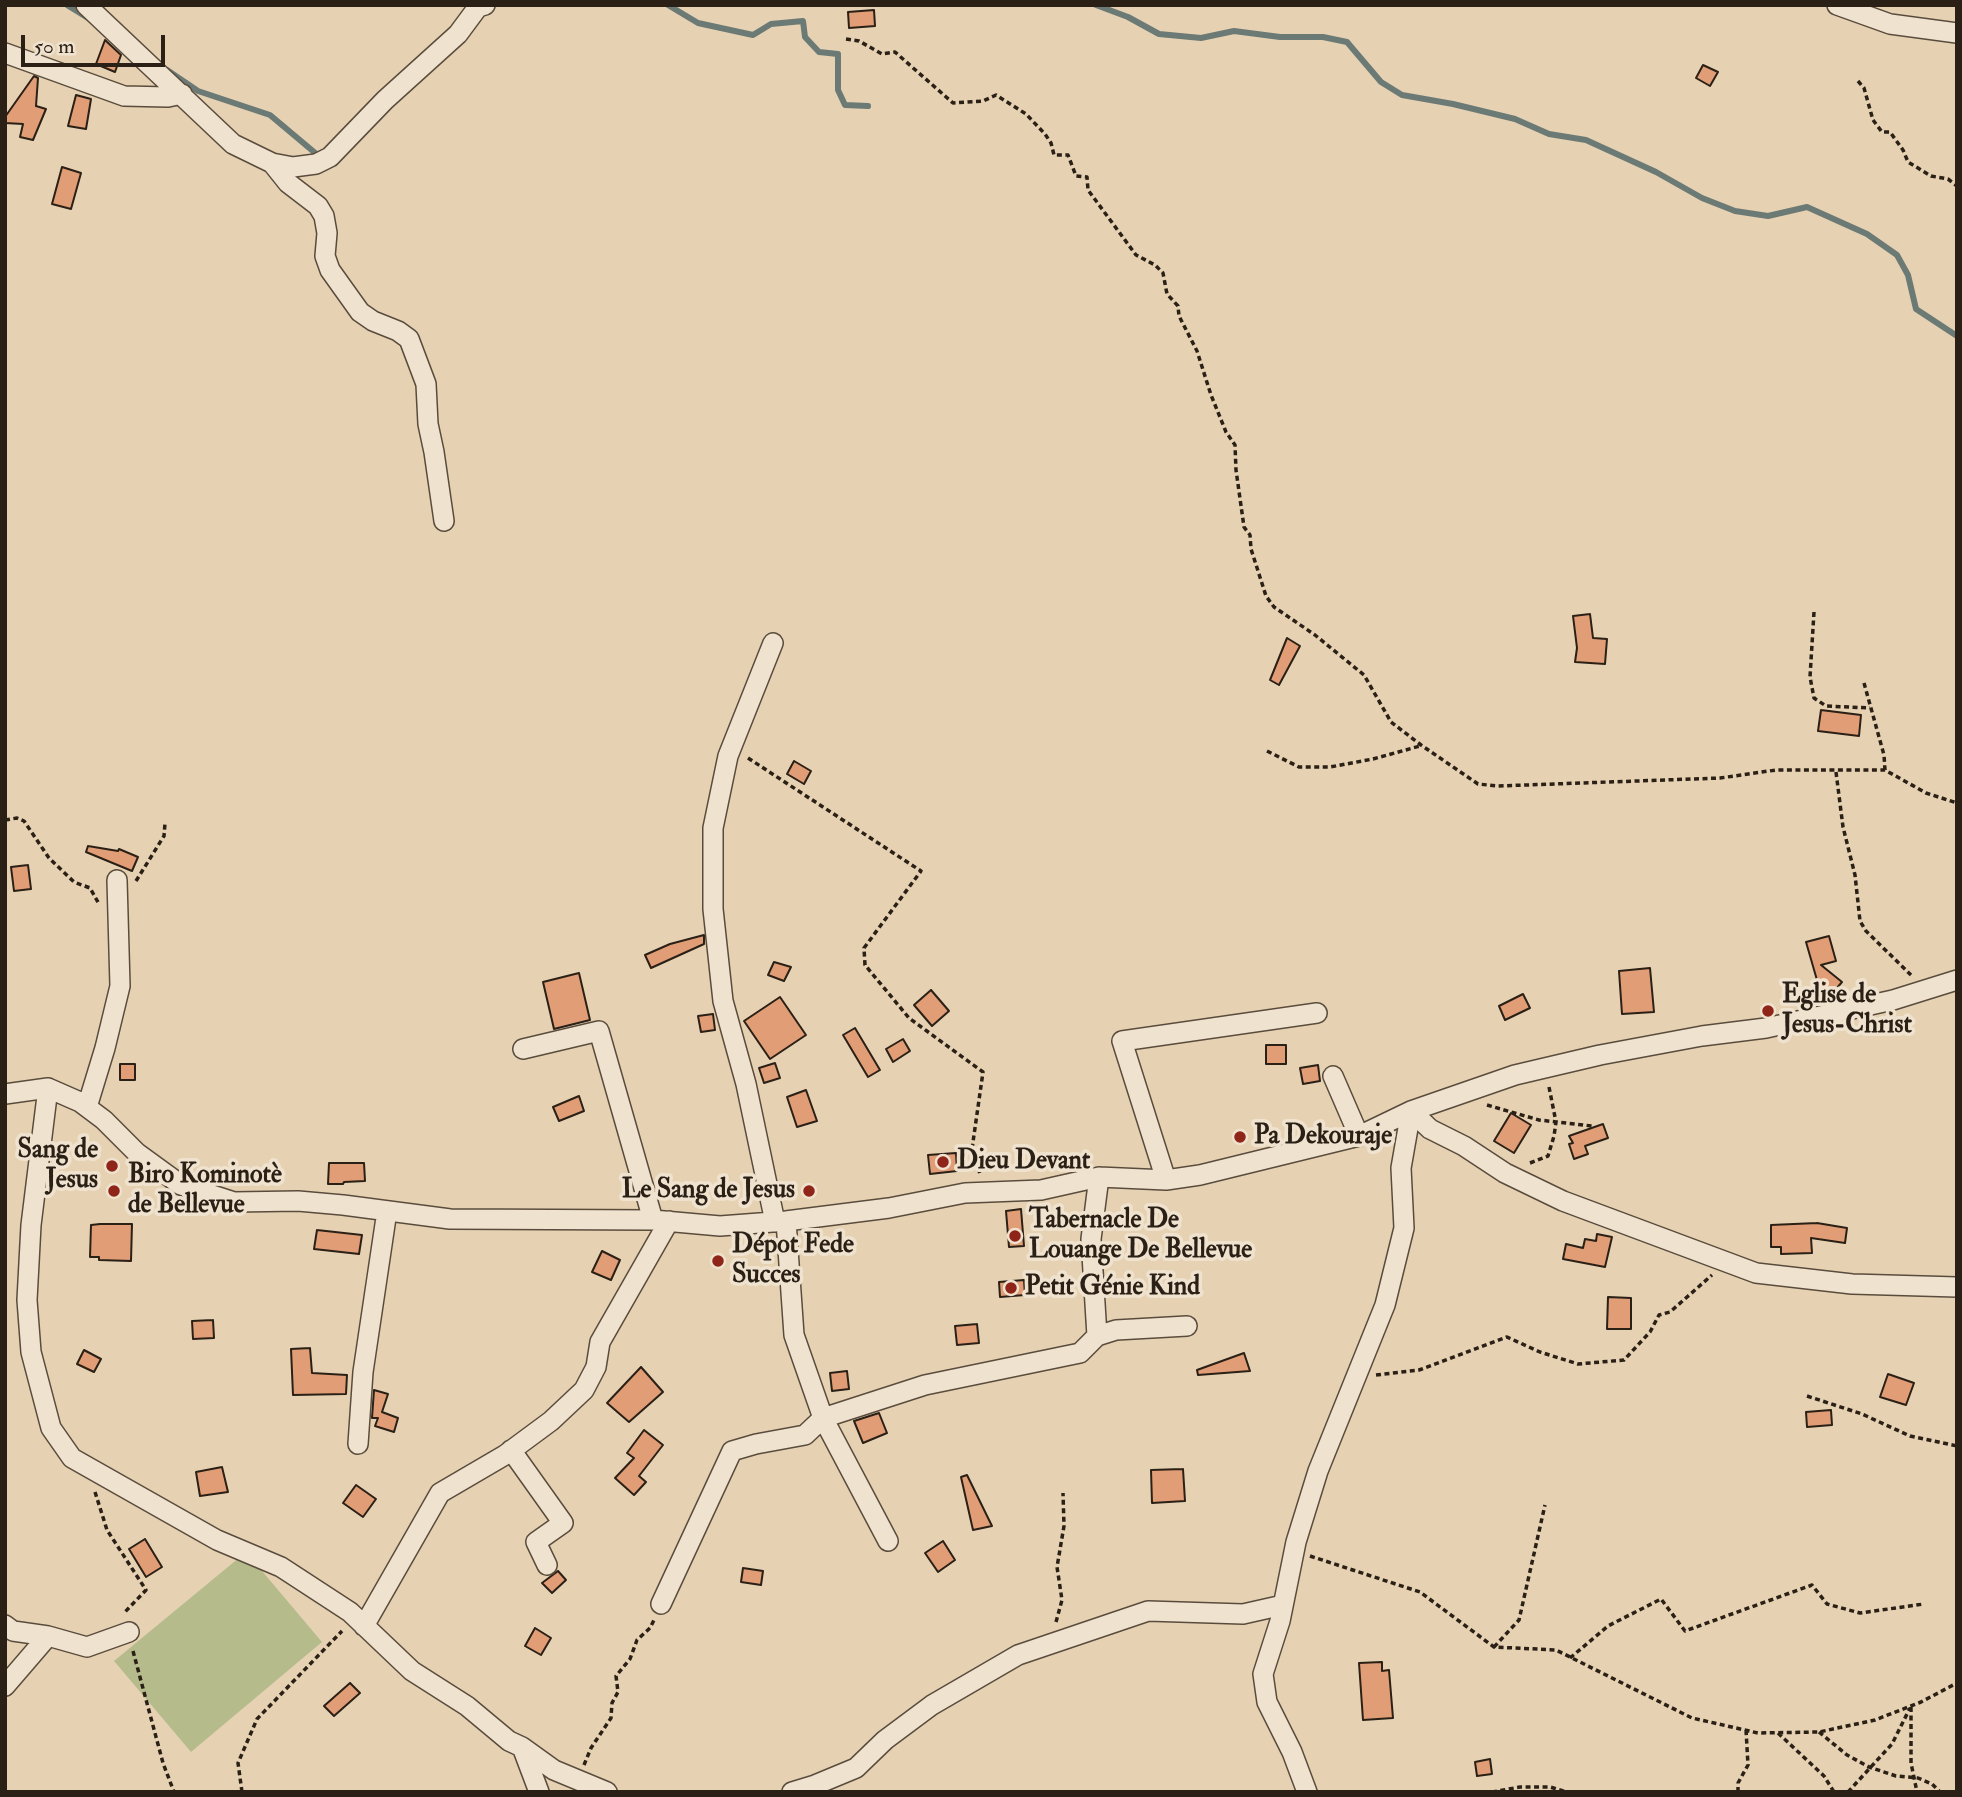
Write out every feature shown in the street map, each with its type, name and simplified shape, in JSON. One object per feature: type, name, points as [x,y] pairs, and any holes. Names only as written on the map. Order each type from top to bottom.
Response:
[{"type":"street","points":[[86,5],[233,144],[272,163],[293,167],[316,164],[330,157],[385,100],[458,34],[478,7],[485,5]]},
{"type":"street","points":[[109,5],[116,31]]},
{"type":"street","points":[[1837,5],[1890,24],[1957,33]]},
{"type":"street","points":[[5,53],[124,96],[168,97],[183,94]]},
{"type":"street","points":[[272,163],[288,183],[318,206],[324,216],[327,233],[326,256],[330,270],[360,312],[410,339],[426,384],[428,424],[444,521]]},
{"type":"street","points":[[773,643],[728,756],[713,828],[713,909],[723,1001],[780,1221],[794,1335],[822,1418],[888,1541]]},
{"type":"street","points":[[87,1107],[120,986],[117,888]]},
{"type":"street","points":[[5,1094],[48,1088],[87,1107],[137,1153],[181,1185],[234,1202],[298,1201],[450,1219],[661,1221],[720,1226],[889,1208],[965,1193],[1041,1190],[1099,1177],[1166,1180],[1257,1162],[1359,1136],[1412,1111],[1515,1075],[1689,1038],[1766,1028],[1893,1000],[1957,980]]},
{"type":"street","points":[[1166,1180],[1122,1041],[1317,1013]]},
{"type":"street","points":[[360,1621],[440,1493],[511,1450],[551,1421],[584,1390],[596,1367],[600,1342],[661,1221],[599,1031],[523,1049]]},
{"type":"street","points":[[1333,1076],[1359,1136]]},
{"type":"street","points":[[48,1088],[31,1225],[27,1300],[31,1352],[51,1428],[72,1458],[217,1540],[281,1567],[360,1621],[412,1671],[467,1706],[509,1741],[554,1770],[607,1792]]},
{"type":"street","points":[[1412,1111],[1430,1129],[1464,1146],[1505,1173],[1563,1201],[1756,1273],[1852,1284],[1957,1287]]},
{"type":"street","points":[[1307,1792],[1292,1752],[1267,1702],[1263,1674],[1283,1605],[1296,1542],[1318,1471],[1385,1305],[1404,1228],[1401,1168],[1412,1111]]},
{"type":"street","points":[[1097,1336],[1091,1239],[1099,1177]]},
{"type":"street","points":[[358,1444],[363,1372],[387,1211]]},
{"type":"street","points":[[661,1604],[732,1451],[805,1435],[822,1418],[925,1385],[1080,1353],[1097,1336],[1116,1330],[1187,1325]]},
{"type":"street","points":[[511,1450],[563,1522],[536,1542],[547,1565]]},
{"type":"street","points":[[792,1792],[856,1768],[885,1740],[932,1705],[1018,1656],[1149,1611],[1184,1610],[1243,1614],[1283,1605]]},
{"type":"street","points":[[5,1625],[13,1631],[48,1636],[87,1647],[128,1632]]},
{"type":"street","points":[[5,1686],[48,1636]]},
{"type":"street","points":[[522,1747],[539,1792]]},
{"type":"path","points":[[846,39],[859,41],[883,54],[895,52],[953,103],[982,101],[996,95],[1026,114],[1045,134],[1054,155],[1068,155],[1076,176],[1087,177],[1088,190],[1136,254],[1163,273],[1167,294],[1178,306],[1179,316],[1197,351],[1226,432],[1235,445],[1244,527],[1250,535],[1251,549],[1266,596],[1274,607],[1315,635],[1364,676],[1391,722],[1421,745],[1478,784],[1498,786],[1720,778],[1776,770],[1885,770],[1926,793],[1957,803]]},
{"type":"path","points":[[1858,80],[1864,88],[1873,120],[1882,132],[1890,132],[1908,162],[1931,176],[1948,179],[1957,186]]},
{"type":"path","points":[[1814,612],[1810,677],[1814,698],[1826,706],[1870,708]]},
{"type":"path","points":[[1864,683],[1884,755],[1885,770]]},
{"type":"path","points":[[1267,751],[1299,767],[1330,767],[1373,759],[1421,745]]},
{"type":"path","points":[[728,756],[748,758],[921,871],[864,948],[865,965],[909,1018],[983,1072],[972,1149],[986,1192]]},
{"type":"path","points":[[1836,772],[1860,921],[1866,931],[1907,972],[1929,988]]},
{"type":"path","points":[[5,820],[17,818],[24,821],[49,858],[74,882],[90,888],[118,932]]},
{"type":"path","points":[[117,888],[138,880],[164,836],[165,823]]},
{"type":"path","points":[[1505,1173],[1548,1156],[1556,1122],[1550,1096],[1549,1067]]},
{"type":"path","points":[[1459,1096],[1528,1116],[1592,1126]]},
{"type":"path","points":[[1356,1376],[1419,1370],[1507,1337],[1540,1352],[1578,1364],[1624,1360],[1650,1332],[1659,1315],[1670,1312],[1727,1263]]},
{"type":"path","points":[[1807,1396],[1862,1413],[1910,1436],[1957,1446]]},
{"type":"path","points":[[1035,1650],[1053,1630],[1062,1600],[1057,1567],[1064,1526],[1063,1493]]},
{"type":"path","points":[[1494,1647],[1519,1620],[1545,1505]]},
{"type":"path","points":[[1296,1542],[1313,1558],[1420,1592],[1494,1647],[1556,1650],[1692,1718],[1746,1730],[1819,1732],[1875,1720],[1957,1683]]},
{"type":"path","points":[[1570,1658],[1608,1626],[1661,1600],[1685,1632],[1812,1584],[1827,1604],[1860,1613],[1924,1604]]},
{"type":"path","points":[[578,1780],[591,1748],[611,1718],[612,1703],[618,1692],[616,1676],[630,1659],[637,1640],[650,1628],[661,1604]]},
{"type":"path","points":[[242,1792],[238,1763],[257,1719],[360,1621]]},
{"type":"path","points":[[1848,1792],[1892,1744],[1911,1706]]},
{"type":"path","points":[[1911,1706],[1912,1778],[1917,1792]]},
{"type":"path","points":[[1738,1792],[1738,1783],[1748,1765],[1746,1730]]},
{"type":"path","points":[[1778,1732],[1824,1776],[1834,1792]]},
{"type":"path","points":[[1819,1732],[1847,1755],[1869,1767],[1932,1784],[1940,1792]]},
{"type":"path","points":[[1492,1792],[1520,1787],[1550,1787],[1567,1792]]},
{"type":"green space","points":[[246,1552],[322,1642],[191,1752],[114,1661]]},
{"type":"building","points":[[874,10],[875,26],[849,28],[848,12]]},
{"type":"building","points":[[105,40],[121,55],[115,72],[96,64]]},
{"type":"building","points":[[1703,65],[1718,72],[1710,86],[1696,78]]},
{"type":"building","points":[[34,76],[38,78],[36,106],[46,109],[33,140],[20,137],[23,124],[5,123],[5,117]]},
{"type":"building","points":[[76,95],[91,99],[86,129],[68,126]]},
{"type":"building","points":[[62,167],[81,173],[71,209],[52,204]]},
{"type":"building","points":[[1590,614],[1593,638],[1607,639],[1605,664],[1575,662],[1577,648],[1573,616]]},
{"type":"building","points":[[1287,638],[1300,646],[1279,685],[1270,680]]},
{"type":"building","points":[[1821,710],[1861,715],[1859,736],[1818,731]]},
{"type":"building","points":[[794,761],[811,771],[804,784],[787,774]]},
{"type":"building","points":[[88,846],[119,849],[138,857],[132,871],[86,852]]},
{"type":"building","points":[[28,865],[31,889],[14,891],[11,867]]},
{"type":"building","points":[[704,935],[704,944],[651,968],[645,955],[670,944]]},
{"type":"building","points":[[1829,936],[1836,961],[1821,965],[1842,982],[1825,1002],[1814,994],[1819,987],[1806,942]]},
{"type":"building","points":[[774,962],[791,967],[784,981],[768,975]]},
{"type":"building","points":[[1650,968],[1654,1012],[1622,1014],[1619,971]]},
{"type":"building","points":[[579,973],[590,1020],[554,1029],[543,982]]},
{"type":"building","points":[[931,990],[949,1011],[932,1026],[914,1005]]},
{"type":"building","points":[[1523,994],[1530,1008],[1505,1020],[1499,1006]]},
{"type":"building","points":[[780,997],[806,1035],[770,1059],[744,1021]]},
{"type":"building","points":[[713,1014],[715,1030],[701,1032],[698,1016]]},
{"type":"building","points":[[855,1028],[880,1070],[868,1077],[843,1035]]},
{"type":"building","points":[[903,1039],[910,1051],[893,1062],[886,1049]]},
{"type":"building","points":[[1266,1045],[1286,1045],[1286,1064],[1266,1064]]},
{"type":"building","points":[[775,1063],[780,1078],[764,1083],[759,1068]]},
{"type":"building","points":[[120,1064],[135,1064],[135,1080],[120,1080]]},
{"type":"building","points":[[1318,1065],[1320,1081],[1303,1084],[1300,1068]]},
{"type":"building","points":[[806,1090],[817,1121],[797,1127],[787,1097]]},
{"type":"building","points":[[579,1096],[584,1111],[559,1121],[553,1107]]},
{"type":"building","points":[[1511,1113],[1531,1125],[1514,1153],[1494,1141]]},
{"type":"building","points":[[1603,1124],[1608,1138],[1585,1146],[1588,1154],[1574,1159],[1569,1144],[1573,1143],[1569,1136]]},
{"type":"building","points":[[956,1153],[957,1171],[930,1174],[928,1155]]},
{"type":"building","points":[[329,1163],[364,1163],[365,1181],[328,1184]]},
{"type":"building","points":[[1021,1209],[1024,1246],[1009,1247],[1006,1211]]},
{"type":"building","points":[[1817,1223],[1847,1228],[1845,1243],[1811,1238],[1812,1253],[1781,1254],[1781,1247],[1771,1247],[1771,1225]]},
{"type":"building","points":[[132,1224],[131,1261],[99,1260],[99,1257],[90,1257],[91,1225]]},
{"type":"building","points":[[317,1230],[362,1235],[359,1254],[314,1249]]},
{"type":"building","points":[[1597,1234],[1612,1237],[1605,1267],[1563,1259],[1566,1244],[1583,1248],[1585,1239],[1596,1241]]},
{"type":"building","points":[[602,1251],[620,1260],[611,1280],[592,1272]]},
{"type":"building","points":[[1024,1280],[1025,1295],[1000,1297],[999,1282]]},
{"type":"building","points":[[1608,1297],[1631,1298],[1631,1329],[1607,1329]]},
{"type":"building","points":[[213,1320],[214,1338],[193,1339],[192,1321]]},
{"type":"building","points":[[977,1324],[979,1343],[957,1345],[955,1326]]},
{"type":"building","points":[[310,1348],[312,1373],[347,1375],[346,1394],[293,1395],[291,1349]]},
{"type":"building","points":[[84,1350],[101,1359],[94,1372],[77,1364]]},
{"type":"building","points":[[1244,1353],[1250,1371],[1198,1375],[1197,1370]]},
{"type":"building","points":[[641,1367],[663,1392],[629,1422],[607,1403]]},
{"type":"building","points":[[847,1371],[849,1389],[832,1391],[830,1373]]},
{"type":"building","points":[[1888,1374],[1914,1383],[1906,1405],[1880,1397]]},
{"type":"building","points":[[374,1390],[388,1394],[382,1412],[398,1418],[394,1432],[375,1426],[378,1418],[372,1418]]},
{"type":"building","points":[[1831,1410],[1832,1425],[1807,1427],[1806,1412]]},
{"type":"building","points":[[879,1413],[887,1433],[863,1443],[854,1421]]},
{"type":"building","points":[[644,1430],[663,1445],[639,1476],[646,1482],[634,1495],[615,1478],[634,1458],[627,1453]]},
{"type":"building","points":[[222,1467],[228,1492],[200,1496],[196,1472]]},
{"type":"building","points":[[1183,1469],[1185,1501],[1152,1503],[1151,1470]]},
{"type":"building","points":[[967,1475],[992,1526],[973,1530],[961,1477]]},
{"type":"building","points":[[356,1485],[376,1499],[363,1517],[343,1503]]},
{"type":"building","points":[[145,1539],[162,1567],[146,1577],[129,1549]]},
{"type":"building","points":[[943,1541],[955,1560],[938,1572],[925,1553]]},
{"type":"building","points":[[743,1568],[763,1571],[761,1585],[741,1582]]},
{"type":"building","points":[[558,1571],[566,1580],[552,1593],[542,1583]]},
{"type":"building","points":[[535,1628],[551,1638],[541,1655],[525,1646]]},
{"type":"building","points":[[1382,1662],[1382,1671],[1389,1670],[1393,1718],[1363,1720],[1359,1663]]},
{"type":"building","points":[[350,1683],[360,1693],[334,1716],[324,1706]]},
{"type":"building","points":[[1490,1759],[1492,1774],[1477,1776],[1475,1762]]},
{"type":"waterway","points":[[67,5],[88,18]]},
{"type":"waterway","points":[[668,5],[698,23],[753,35],[771,24],[803,21],[805,37],[819,52],[838,54],[838,90],[845,105],[868,106]]},
{"type":"waterway","points":[[1096,5],[1128,17],[1159,34],[1201,38],[1234,31],[1280,37],[1323,37],[1347,42],[1381,82],[1402,95],[1515,119],[1549,134],[1586,140],[1656,172],[1702,198],[1735,211],[1768,216],[1807,207],[1867,234],[1897,255],[1908,275],[1916,309],[1957,336]]},
{"type":"waterway","points":[[167,70],[198,91],[270,115],[320,157]]},
{"type":"place","name":"Eglise de Jesus-Christ","points":[[1768,1011]]},
{"type":"place","name":"Pa Dekouraje","points":[[1240,1137]]},
{"type":"place","name":"Dieu Devant","points":[[943,1162]]},
{"type":"place","name":"Sang de Jesus","points":[[112,1166]]},
{"type":"place","name":"Biro Kominotè de Bellevue","points":[[114,1191]]},
{"type":"place","name":"Le Sang de Jesus","points":[[809,1191]]},
{"type":"place","name":"Tabernacle De Louange De Bellevue","points":[[1015,1236]]},
{"type":"place","name":"Dépot Fede Succes","points":[[718,1261]]},
{"type":"place","name":"Petit Génie Kind","points":[[1011,1288]]}]
